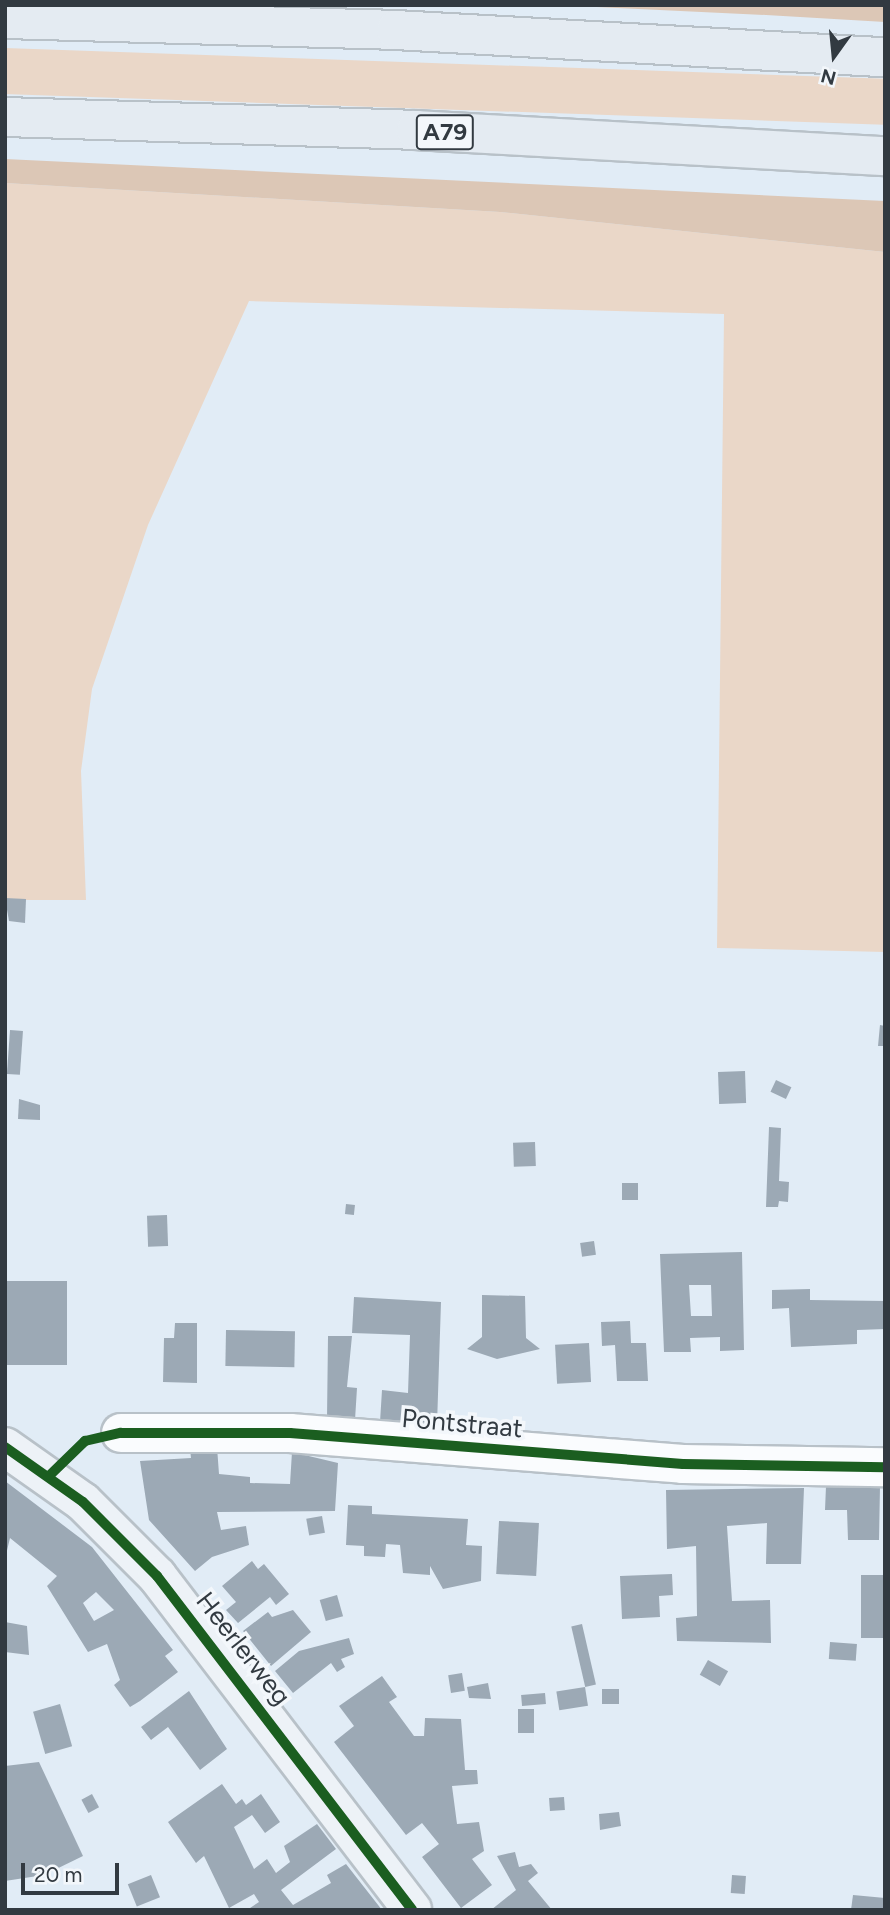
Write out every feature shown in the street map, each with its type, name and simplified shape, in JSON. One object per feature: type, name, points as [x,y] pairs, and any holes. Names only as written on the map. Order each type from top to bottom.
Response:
[{"type":"highway","points":[[5,19],[396,30],[885,57]]},
{"type":"highway","name":"A79","points":[[5,117],[416,130],[885,156]]},
{"type":"main road","name":"Heerlerweg","points":[[5,1447],[83,1502],[157,1576],[412,1910]]},
{"type":"street","name":"Pontstraat","points":[[121,1433],[290,1433],[683,1464],[885,1467]]},
{"type":"shaded area","points":[[555,5],[885,5],[885,22],[766,15]]},
{"type":"shaded area","points":[[5,48],[885,79],[884,125],[5,94]]},
{"type":"shaded area","points":[[5,159],[885,201],[885,252],[500,212],[5,183]]},
{"type":"shaded area","points":[[5,183],[500,212],[885,252],[885,952],[717,948],[724,314],[249,301],[148,525],[92,689],[81,771],[86,900],[5,900]]},
{"type":"building","points":[[5,898],[26,899],[25,923],[9,921]]},
{"type":"building","points":[[880,1025],[885,1026],[885,1046],[878,1046]]},
{"type":"building","points":[[10,1030],[23,1031],[20,1075],[7,1074]]},
{"type":"building","points":[[745,1071],[746,1103],[719,1104],[718,1072]]},
{"type":"building","points":[[776,1080],[791,1087],[786,1099],[771,1092]]},
{"type":"building","points":[[19,1099],[40,1105],[40,1120],[18,1119]]},
{"type":"building","points":[[769,1127],[781,1128],[779,1181],[789,1182],[788,1202],[779,1201],[778,1207],[766,1207]]},
{"type":"building","points":[[535,1142],[536,1166],[514,1167],[513,1143]]},
{"type":"building","points":[[622,1183],[638,1183],[638,1200],[622,1200]]},
{"type":"building","points":[[346,1204],[355,1205],[354,1215],[345,1214]]},
{"type":"building","points":[[167,1215],[168,1246],[148,1247],[147,1216]]},
{"type":"building","points":[[594,1241],[596,1255],[582,1257],[580,1243]]},
{"type":"building","points":[[742,1252],[744,1350],[720,1351],[720,1337],[690,1338],[691,1352],[664,1352],[660,1254]],"holes":[[[689,1285],[711,1285],[712,1316],[691,1316]]]},
{"type":"building","points":[[5,1281],[67,1281],[67,1365],[5,1365]]},
{"type":"building","points":[[810,1289],[810,1300],[885,1301],[885,1329],[857,1330],[857,1344],[791,1347],[789,1308],[772,1309],[772,1290]]},
{"type":"building","points":[[482,1295],[525,1296],[526,1338],[540,1349],[497,1359],[467,1349],[482,1337]]},
{"type":"building","points":[[354,1297],[441,1302],[437,1425],[380,1422],[382,1390],[408,1393],[410,1335],[352,1333]]},
{"type":"building","points":[[630,1321],[631,1343],[646,1343],[648,1381],[617,1381],[615,1345],[602,1346],[601,1322]]},
{"type":"building","points":[[175,1323],[197,1323],[197,1383],[163,1382],[164,1338],[174,1338]]},
{"type":"building","points":[[226,1330],[295,1331],[294,1367],[225,1366]]},
{"type":"building","points":[[328,1336],[352,1336],[347,1387],[357,1388],[355,1420],[327,1418]]},
{"type":"building","points":[[589,1343],[591,1382],[557,1384],[555,1345]]},
{"type":"building","points":[[217,1447],[219,1474],[250,1477],[250,1483],[290,1484],[292,1452],[338,1463],[335,1511],[217,1512],[221,1530],[246,1526],[249,1545],[212,1557],[195,1571],[149,1520],[140,1461],[191,1458],[190,1449]]},
{"type":"building","points":[[5,1481],[92,1547],[173,1650],[165,1656],[178,1672],[130,1707],[114,1685],[120,1680],[107,1644],[88,1652],[47,1586],[57,1576],[10,1538],[5,1559]],"holes":[[[96,1592],[114,1610],[94,1621],[83,1603]]]},
{"type":"building","points":[[826,1486],[880,1487],[879,1540],[848,1540],[847,1510],[825,1510]]},
{"type":"building","points":[[804,1488],[801,1564],[766,1564],[767,1523],[727,1526],[732,1601],[770,1600],[771,1643],[677,1641],[676,1618],[697,1616],[696,1546],[667,1549],[666,1490]]},
{"type":"building","points":[[348,1505],[372,1506],[372,1514],[468,1519],[466,1545],[482,1546],[481,1581],[443,1589],[430,1566],[430,1575],[403,1573],[400,1545],[386,1544],[385,1557],[364,1556],[364,1546],[346,1545]]},
{"type":"building","points":[[322,1516],[325,1533],[309,1536],[306,1519]]},
{"type":"building","points":[[499,1521],[539,1523],[536,1576],[496,1574]]},
{"type":"building","points":[[252,1561],[258,1569],[264,1564],[289,1594],[276,1605],[270,1597],[238,1623],[226,1610],[236,1602],[222,1586]]},
{"type":"building","points":[[672,1574],[673,1595],[659,1596],[660,1617],[622,1619],[620,1576]]},
{"type":"building","points":[[861,1575],[885,1575],[885,1638],[861,1638]]},
{"type":"building","points":[[337,1595],[343,1616],[326,1621],[320,1600]]},
{"type":"building","points":[[293,1610],[311,1632],[271,1666],[243,1631],[268,1612],[272,1617]]},
{"type":"building","points":[[5,1622],[27,1626],[29,1655],[5,1652]]},
{"type":"building","points":[[582,1624],[596,1684],[585,1687],[571,1626]]},
{"type":"building","points":[[349,1638],[354,1654],[341,1659],[345,1667],[337,1672],[331,1663],[293,1693],[275,1671],[299,1651]]},
{"type":"building","points":[[830,1642],[857,1644],[856,1661],[829,1659]]},
{"type":"building","points":[[708,1660],[728,1671],[720,1686],[700,1675]]},
{"type":"building","points":[[462,1673],[465,1691],[451,1693],[448,1675]]},
{"type":"building","points":[[382,1676],[397,1697],[389,1702],[414,1736],[424,1736],[425,1718],[461,1719],[465,1770],[477,1770],[478,1784],[452,1786],[457,1824],[479,1822],[484,1851],[472,1859],[492,1885],[461,1908],[422,1857],[439,1844],[422,1823],[406,1835],[334,1742],[354,1726],[339,1706]]},
{"type":"building","points":[[488,1683],[491,1699],[469,1698],[467,1687]]},
{"type":"building","points":[[585,1687],[588,1706],[559,1710],[556,1692]]},
{"type":"building","points":[[602,1689],[619,1689],[619,1704],[602,1704]]},
{"type":"building","points":[[189,1691],[227,1749],[200,1770],[168,1727],[151,1740],[141,1727]]},
{"type":"building","points":[[545,1693],[546,1704],[522,1706],[521,1695]]},
{"type":"building","points":[[60,1704],[72,1746],[45,1754],[33,1712]]},
{"type":"building","points":[[518,1709],[534,1709],[534,1733],[518,1733]]},
{"type":"building","points":[[39,1762],[83,1856],[44,1875],[5,1881],[5,1766]]},
{"type":"building","points":[[222,1784],[236,1804],[242,1799],[246,1805],[261,1794],[280,1822],[265,1833],[252,1815],[234,1827],[254,1869],[267,1859],[276,1873],[290,1862],[284,1846],[317,1824],[336,1849],[281,1890],[293,1905],[331,1883],[327,1875],[346,1864],[382,1910],[247,1910],[259,1902],[254,1894],[229,1908],[204,1856],[196,1863],[168,1822]]},
{"type":"building","points":[[92,1794],[99,1807],[88,1813],[81,1800]]},
{"type":"building","points":[[564,1797],[565,1810],[550,1811],[549,1798]]},
{"type":"building","points":[[619,1812],[621,1826],[600,1830],[599,1814]]},
{"type":"building","points":[[515,1852],[519,1867],[531,1864],[538,1873],[528,1881],[552,1910],[491,1910],[516,1890],[497,1856]]},
{"type":"building","points":[[151,1875],[160,1897],[137,1907],[128,1884]]},
{"type":"building","points":[[732,1875],[746,1876],[745,1894],[731,1893]]},
{"type":"building","points":[[853,1895],[885,1898],[885,1910],[851,1910]]},
{"type":"cycle path","points":[[50,1475],[85,1441],[121,1433],[290,1433],[683,1464],[885,1467]]},
{"type":"cycle path","points":[[5,1447],[83,1502],[157,1576],[412,1910]]}]
